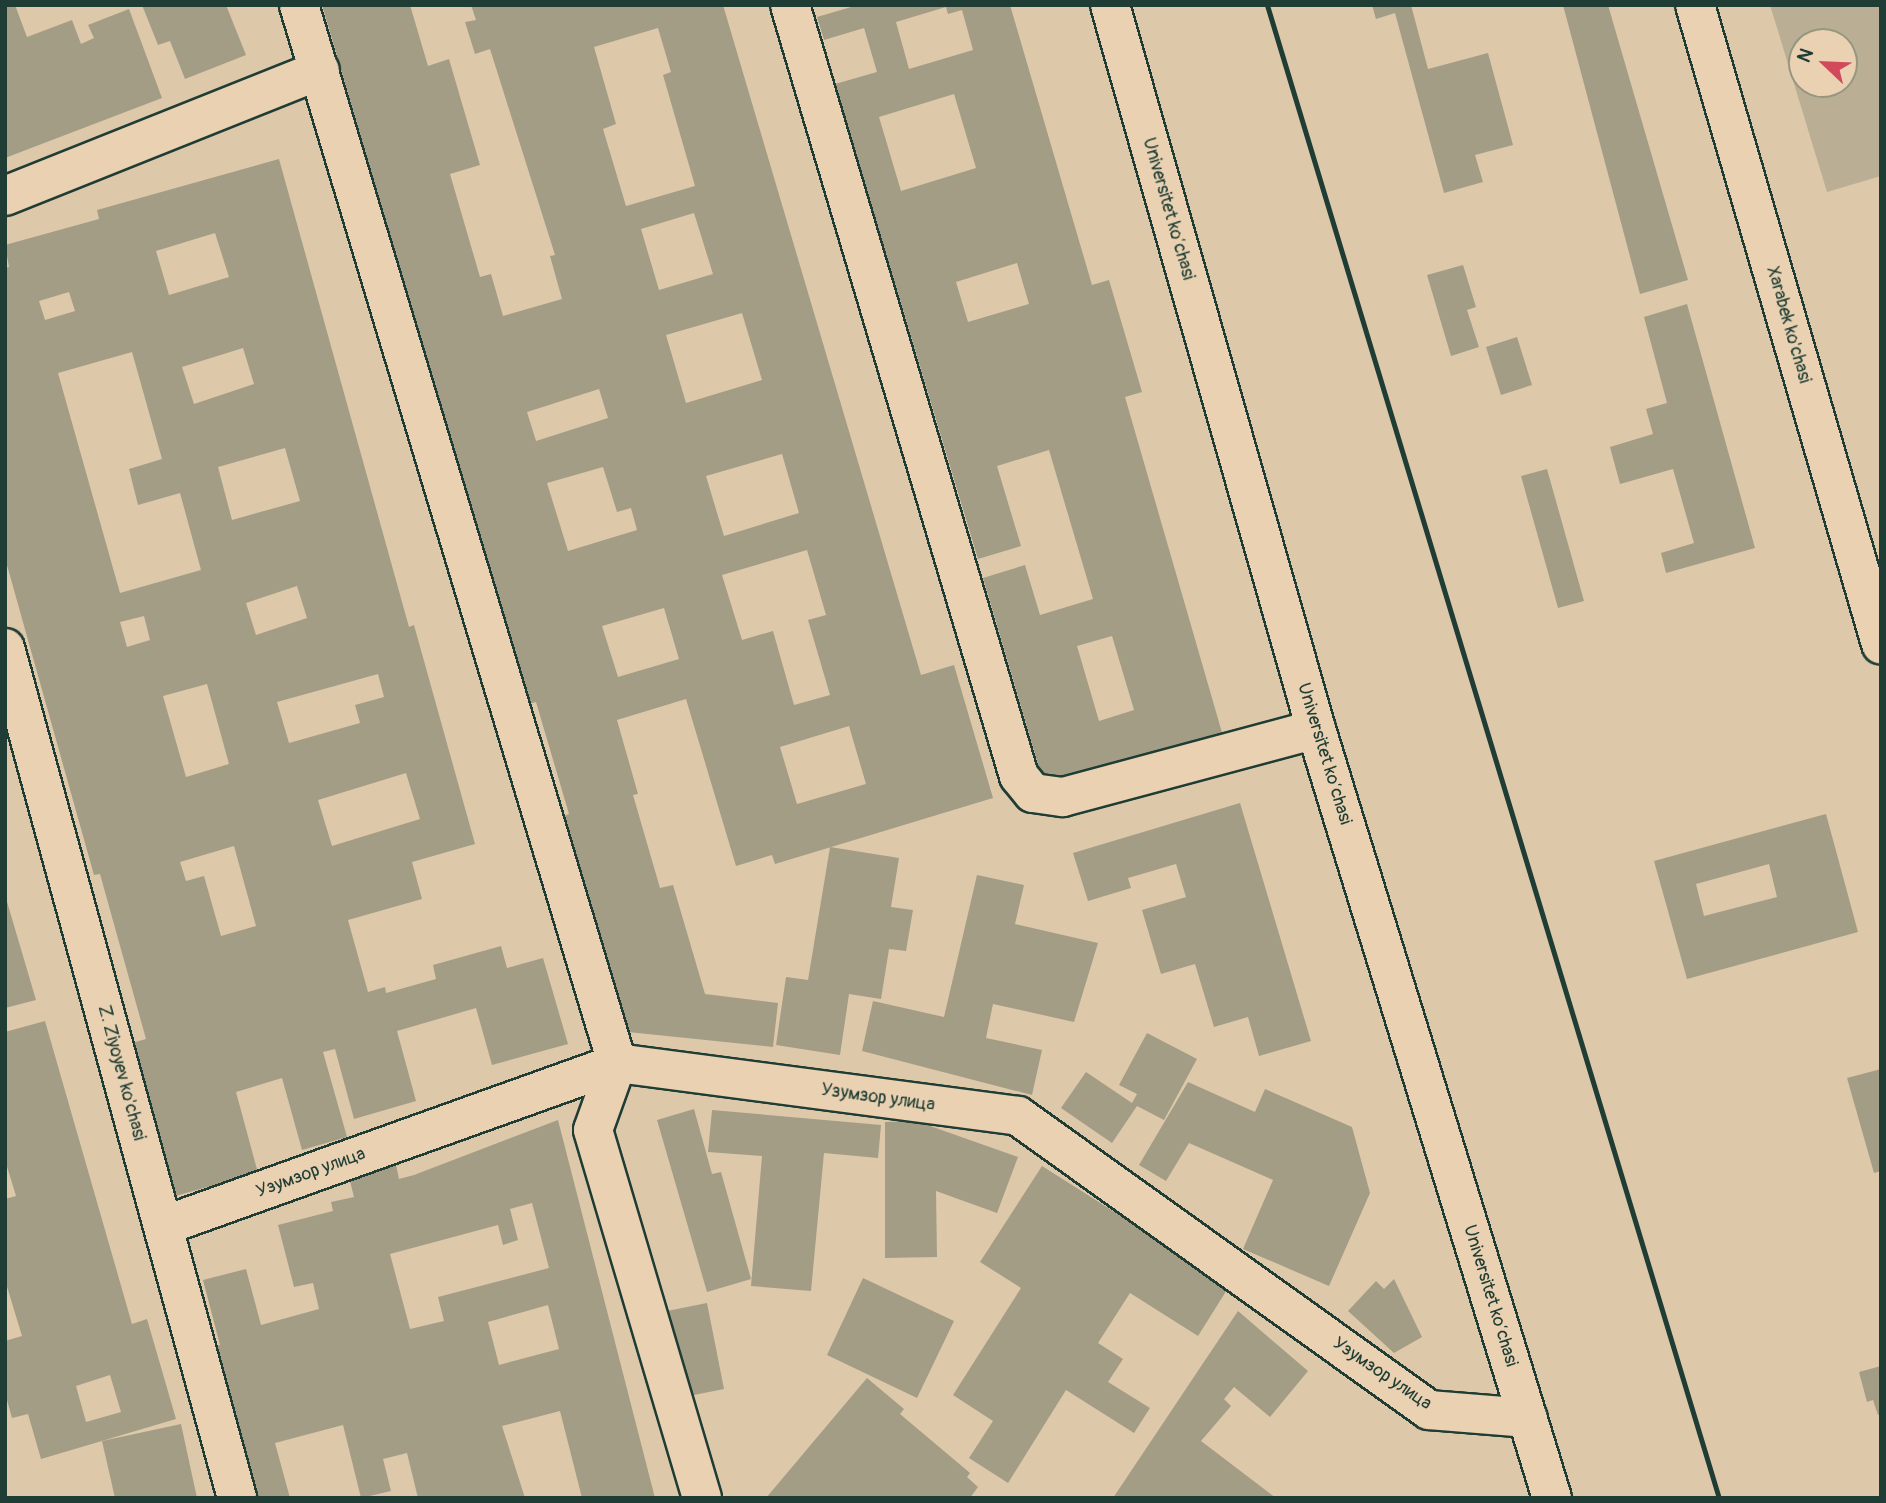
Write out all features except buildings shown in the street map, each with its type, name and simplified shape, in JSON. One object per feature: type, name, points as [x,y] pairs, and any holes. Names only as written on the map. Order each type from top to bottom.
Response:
[{"type":"street","points":[[299,5],[617,1063],[593,1130],[702,1498]]},
{"type":"street","points":[[790,5],[1019,776],[1033,793],[1063,797],[1316,729]]},
{"type":"street","name":"Universitet kо‘chasi","points":[[1110,5],[1316,729],[1552,1498]]},
{"type":"street","name":"Xarabek ko'chasi","points":[[1695,5],[1881,644]]},
{"type":"street","points":[[5,196],[320,70]]},
{"type":"street","name":"Z. Ziyoyev ko'chasi","points":[[5,648],[237,1498]]},
{"type":"street","name":"Узумзор улица","points":[[163,1226],[617,1063],[1018,1116],[1429,1410],[1528,1418]]},
{"type":"shaded area","points":[[1770,5],[1881,5],[1881,176],[1827,192],[1798,98],[1858,98],[1858,28],[1788,28],[1788,64]]},
{"type":"railway","points":[[1267,5],[1719,1498]]}]
